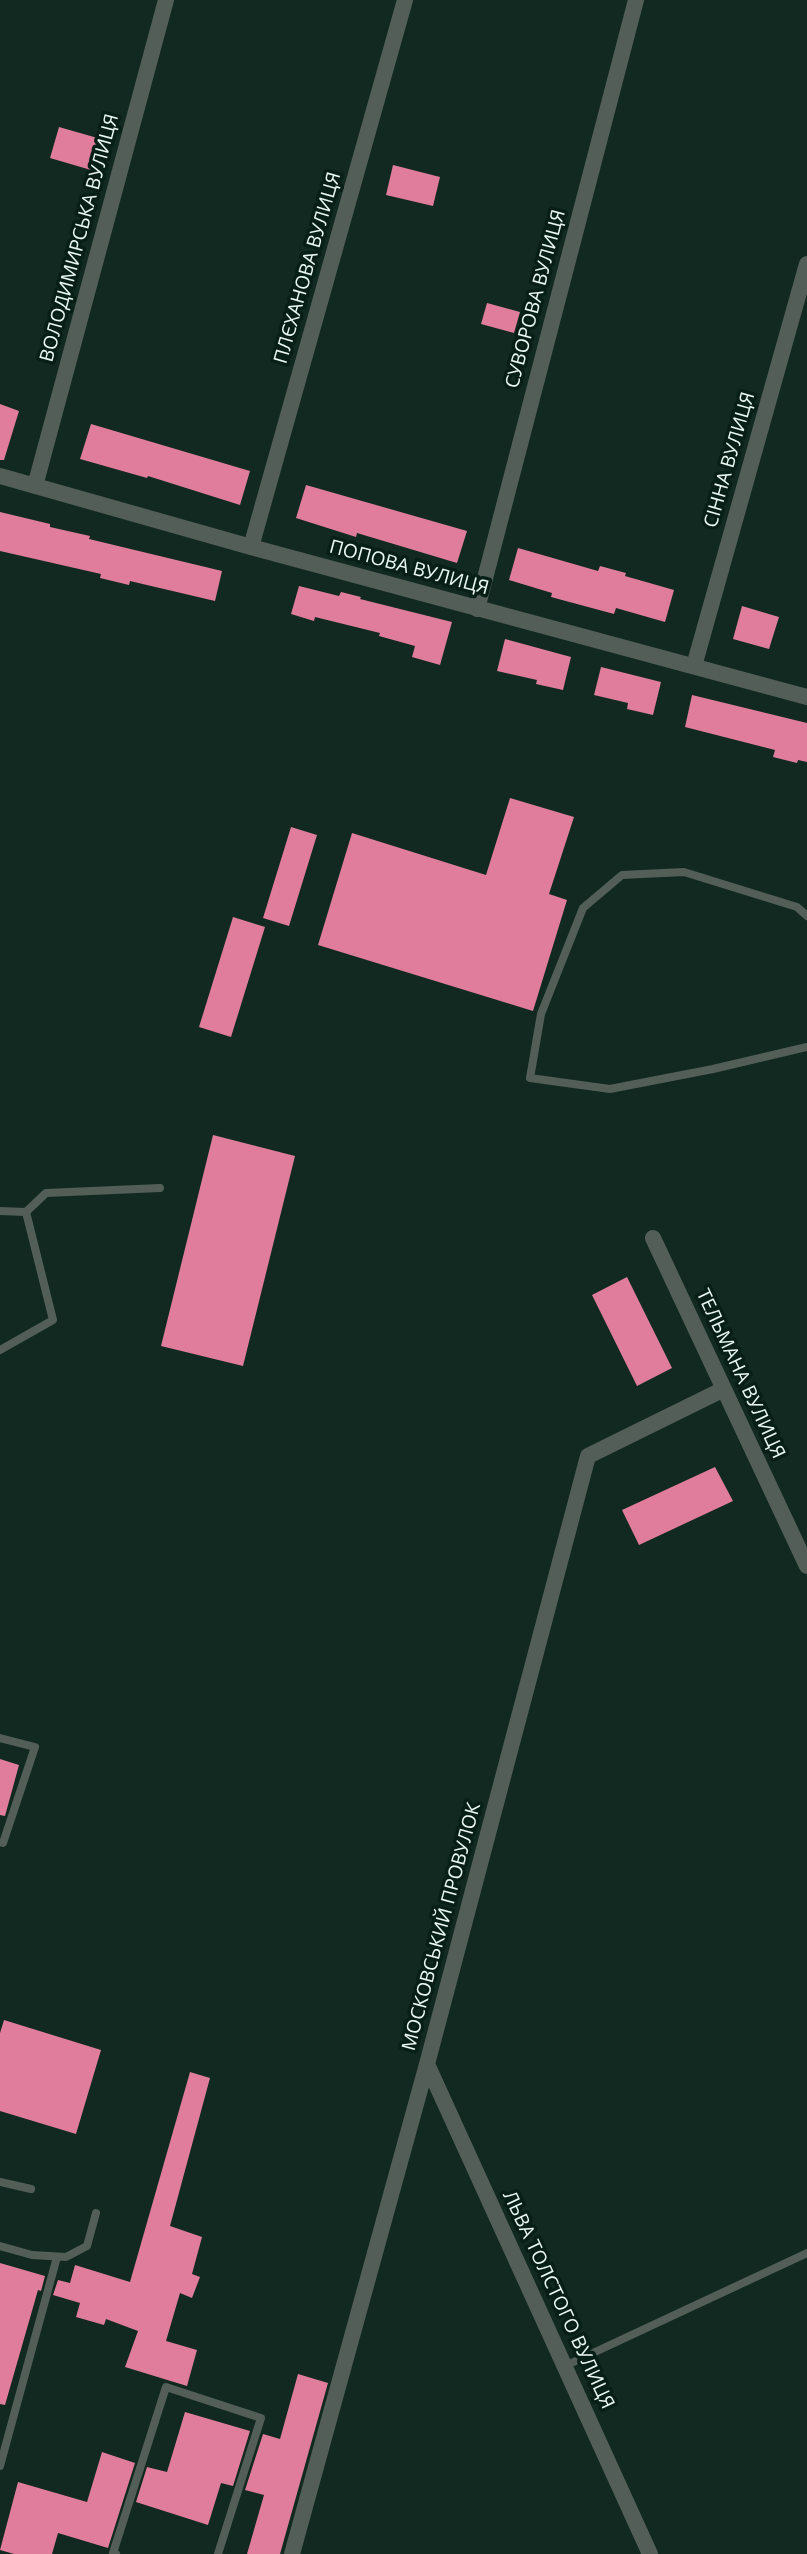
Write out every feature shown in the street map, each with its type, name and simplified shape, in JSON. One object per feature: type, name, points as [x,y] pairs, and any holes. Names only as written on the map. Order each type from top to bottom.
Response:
[{"type":"street","name":"ВОЛОДИМИРСЬКА ВУЛИЦЯ","points":[[35,486],[166,0]]},
{"type":"street","name":"ПЛЄХАНОВА ВУЛИЦЯ","points":[[251,547],[405,0]]},
{"type":"street","name":"СУВОРОВА ВУЛИЦЯ","points":[[477,609],[636,0]]},
{"type":"street","name":"СІННА ВУЛИЦЯ","points":[[694,666],[807,264]]},
{"type":"street","name":"ПОПОВА ВУЛИЦЯ","points":[[0,476],[477,609],[807,697]]},
{"type":"street","name":"ТЕЛЬМАНА ВУЛИЦЯ","points":[[653,1238],[807,1566]]},
{"type":"street","name":"МОСКОВСЬКИЙ ПРОВУЛОК","points":[[292,2554],[427,2064],[588,1456],[724,1389]]},
{"type":"street","name":"ЛЬВА ТОЛСТОГО ВУЛИЦЯ","points":[[427,2064],[650,2554]]},
{"type":"lane","points":[[807,916],[797,907],[684,872],[622,875],[583,908],[541,1014],[530,1078],[610,1089],[807,1047]]},
{"type":"lane","points":[[0,1212],[26,1212],[46,1193],[160,1188]]},
{"type":"lane","points":[[0,1350],[53,1321],[26,1212]]},
{"type":"lane","points":[[0,1738],[35,1747],[3,1843]]},
{"type":"lane","points":[[0,2182],[31,2189]]},
{"type":"lane","points":[[0,2246],[32,2255],[66,2258],[87,2246],[96,2213]]},
{"type":"lane","points":[[565,2366],[807,2253]]},
{"type":"lane","points":[[0,2466],[57,2257]]},
{"type":"lane","points":[[116,2554],[113,2553],[166,2387],[261,2417],[218,2554]]},
{"type":"building","points":[[59,127],[101,139],[91,170],[50,158]]},
{"type":"building","points":[[393,165],[440,177],[433,206],[386,195]]},
{"type":"building","points":[[487,303],[520,312],[514,333],[481,324]]},
{"type":"building","points":[[0,404],[19,411],[4,460],[0,460]]},
{"type":"building","points":[[91,424],[250,471],[240,505],[148,476],[147,478],[80,459]]},
{"type":"building","points":[[306,485],[467,531],[457,563],[357,533],[356,537],[296,518]]},
{"type":"building","points":[[0,512],[90,536],[89,539],[222,571],[215,601],[130,581],[129,585],[100,578],[101,574],[0,551]]},
{"type":"building","points":[[518,548],[598,571],[600,566],[626,573],[625,576],[674,590],[665,622],[616,608],[614,614],[551,597],[552,593],[509,580]]},
{"type":"building","points":[[299,586],[339,596],[341,592],[452,622],[440,665],[412,657],[415,646],[379,636],[380,633],[291,614]]},
{"type":"building","points":[[742,606],[779,617],[769,649],[733,639]]},
{"type":"building","points":[[505,639],[571,657],[563,690],[536,684],[537,680],[497,671]]},
{"type":"building","points":[[601,667],[661,682],[653,715],[627,709],[628,703],[594,695]]},
{"type":"building","points":[[692,695],[807,723],[807,762],[798,760],[797,763],[773,757],[775,750],[685,727]]},
{"type":"building","points":[[510,798],[574,817],[549,894],[567,900],[533,1011],[318,945],[352,833],[486,875]]},
{"type":"building","points":[[291,827],[317,835],[289,926],[263,918]]},
{"type":"building","points":[[233,917],[265,927],[231,1037],[199,1027]]},
{"type":"building","points":[[213,1135],[295,1156],[243,1366],[161,1346]]},
{"type":"building","points":[[627,1277],[672,1368],[637,1386],[592,1295]]},
{"type":"building","points":[[715,1467],[733,1501],[639,1545],[622,1510]]},
{"type":"building","points":[[0,1759],[19,1765],[5,1816],[0,1815]]},
{"type":"building","points":[[4,2020],[101,2050],[76,2134],[0,2111],[0,2033]]},
{"type":"building","points":[[190,2072],[210,2078],[170,2226],[202,2237],[192,2274],[200,2277],[192,2298],[180,2293],[166,2341],[197,2350],[187,2386],[125,2367],[138,2331],[106,2319],[104,2325],[76,2317],[80,2303],[53,2295],[58,2280],[70,2283],[75,2265],[130,2282]]},
{"type":"building","points":[[0,2263],[45,2276],[41,2291],[38,2290],[5,2405],[0,2404]]},
{"type":"building","points":[[298,2374],[328,2383],[280,2554],[247,2554],[264,2495],[245,2490],[263,2434],[280,2439]]},
{"type":"building","points":[[185,2412],[250,2431],[233,2486],[221,2483],[208,2525],[136,2502],[147,2467],[167,2472]]},
{"type":"building","points":[[102,2452],[135,2463],[108,2548],[58,2533],[52,2554],[14,2554],[0,2550],[18,2482],[87,2502]]}]
